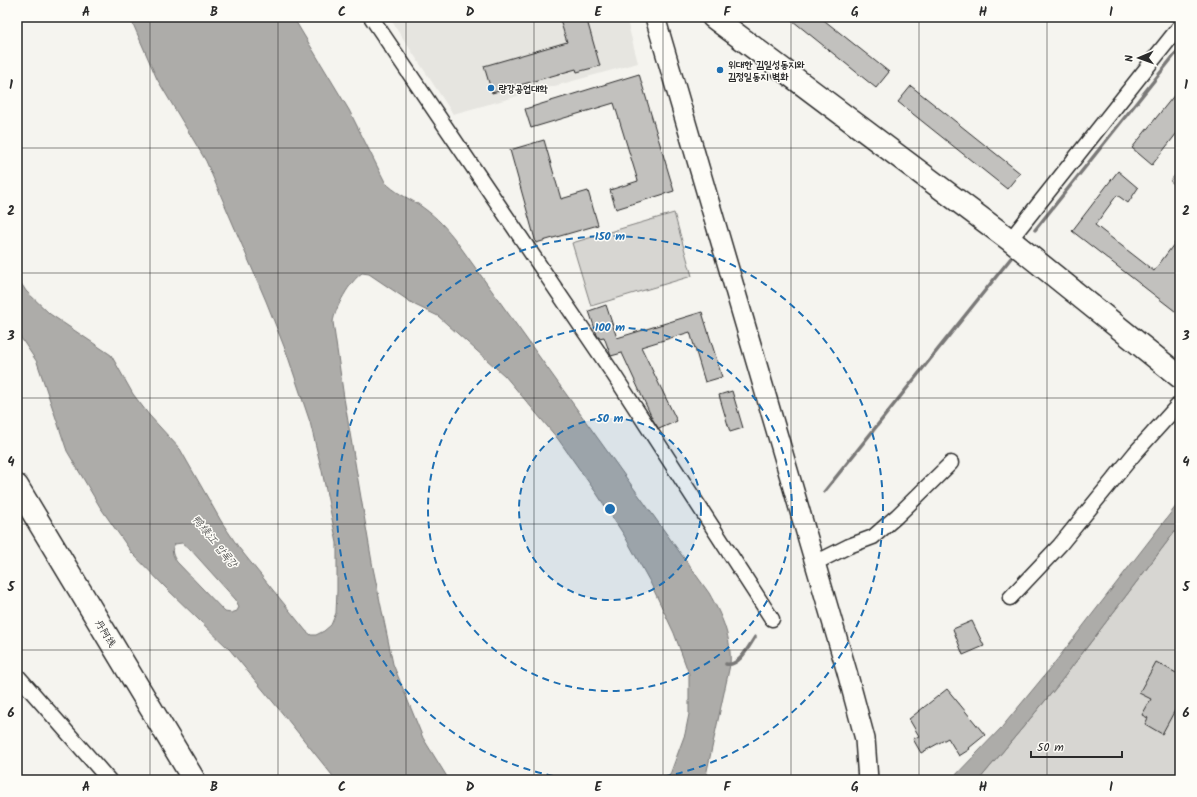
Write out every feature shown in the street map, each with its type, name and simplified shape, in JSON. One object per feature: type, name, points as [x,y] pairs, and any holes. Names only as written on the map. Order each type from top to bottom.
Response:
[{"type":"main road","points":[[656,17],[865,739],[868,780]]},
{"type":"main road","points":[[721,19],[1010,240],[1180,376]]},
{"type":"main road","name":"丹阿线","points":[[17,486],[194,780]]},
{"type":"street","points":[[371,17],[614,375],[772,619]]},
{"type":"street","points":[[1010,240],[1180,26]]},
{"type":"street","points":[[1010,598],[1060,545],[1135,453],[1180,403]]},
{"type":"street","points":[[815,563],[849,546],[873,537],[897,516],[951,463]]},
{"type":"street","points":[[17,675],[109,780]]},
{"type":"shaded area","name":"량강공업대학","points":[[389,17],[626,17],[638,63],[453,114]]},
{"type":"shaded area","points":[[1180,169],[1180,189],[1170,181]]},
{"type":"shaded area","points":[[674,213],[692,276],[591,306],[572,243]]},
{"type":"shaded area","points":[[1180,525],[1180,780],[979,780],[1055,689]]},
{"type":"water","name":"鸭绿江 압록강","points":[[130,17],[293,17],[349,110],[385,182],[396,192],[429,212],[454,238],[714,602],[728,636],[730,665],[705,780],[668,780],[685,734],[689,714],[689,674],[674,633],[650,582],[624,535],[597,494],[558,439],[505,376],[438,316],[415,305],[369,274],[362,273],[357,277],[348,288],[334,316],[333,322],[344,398],[373,568],[393,664],[423,738],[449,780],[336,780],[230,650],[132,553],[100,507],[67,451],[37,362],[17,332],[17,277],[26,291],[50,314],[111,355],[133,394],[149,415],[180,449],[221,521],[239,548],[306,631],[311,635],[316,635],[324,631],[331,625],[336,613],[337,543],[310,422],[287,354],[266,301],[206,161],[157,79]],"holes":[[[182,543],[191,550],[236,600],[239,607],[237,611],[231,613],[225,612],[177,562],[172,551],[175,544]]]},
{"type":"water","points":[[1180,501],[1180,525],[1055,689],[979,780],[951,780],[1002,727],[1049,670]]},
{"type":"building","points":[[559,17],[586,17],[600,66],[577,72],[576,69],[492,93],[484,66],[567,42]]},
{"type":"building","points":[[788,17],[820,17],[889,72],[876,88]]},
{"type":"building","points":[[639,74],[674,191],[616,209],[610,190],[638,181],[614,103],[531,128],[525,109]]},
{"type":"building","points":[[911,86],[1020,173],[1007,189],[898,102]]},
{"type":"building","points":[[1180,88],[1180,129],[1152,165],[1132,148]]},
{"type":"building","points":[[544,140],[561,199],[588,191],[598,225],[536,243],[510,150]]},
{"type":"building","points":[[1118,171],[1138,188],[1128,203],[1117,195],[1095,225],[1154,271],[1180,236],[1180,315],[1072,231]]},
{"type":"building","points":[[606,305],[617,338],[702,312],[722,377],[705,382],[690,332],[641,347],[677,421],[659,429],[653,420],[622,353],[611,356],[604,337],[599,338],[597,335],[589,311]]},
{"type":"building","points":[[732,391],[743,428],[730,432],[719,395]]},
{"type":"building","points":[[972,621],[984,646],[963,655],[953,629]]},
{"type":"building","points":[[1156,662],[1180,675],[1180,701],[1162,734],[1145,724],[1148,718],[1142,715],[1151,699],[1139,693]]},
{"type":"building","points":[[947,689],[985,735],[969,748],[970,749],[959,756],[948,738],[921,753],[913,739],[919,736],[909,719]]},
{"type":"waterway","points":[[1035,230],[1180,48]]},
{"type":"waterway","points":[[824,492],[1011,258]]},
{"type":"waterway","points":[[726,664],[731,664],[739,659],[755,637]]},
{"type":"place","name":"위대한 김일성동지와 김정일동지 벽화","points":[[720,70]]},
{"type":"place","name":"량강공업대학","points":[[491,88]]}]
